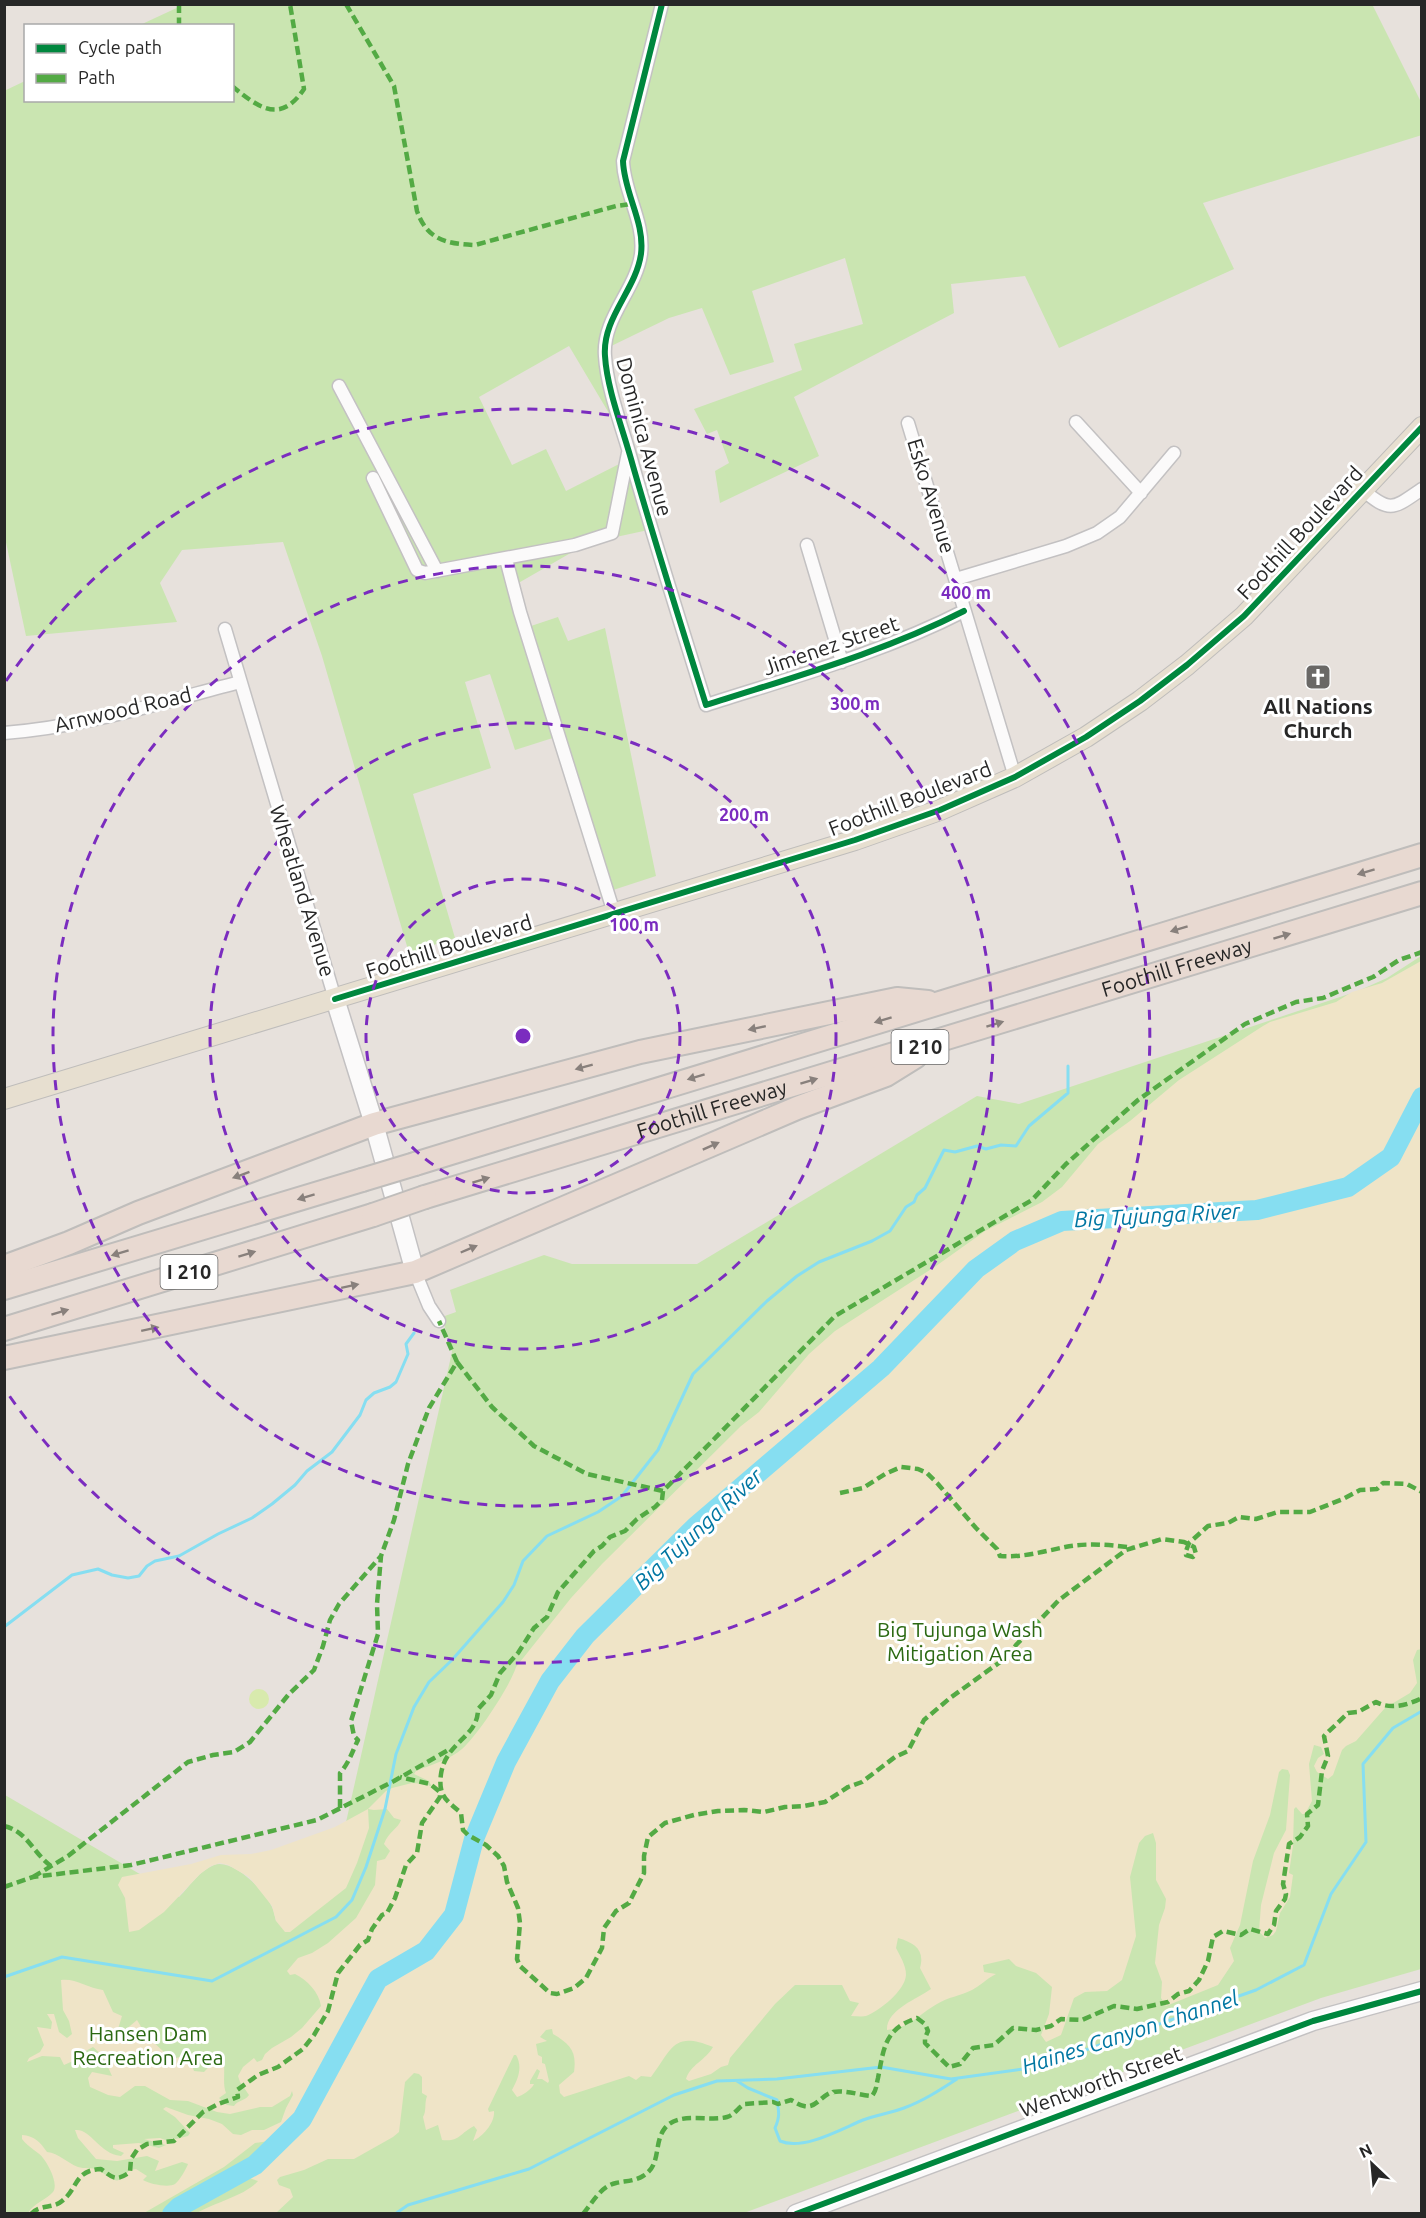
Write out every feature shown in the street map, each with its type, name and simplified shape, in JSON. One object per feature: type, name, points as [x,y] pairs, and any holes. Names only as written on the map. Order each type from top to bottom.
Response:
[{"type":"highway","name":"Foothill Freeway","points":[[4,1288],[1422,855]]},
{"type":"highway","name":"Foothill Freeway","points":[[4,1329],[426,1197],[1418,894]]},
{"type":"highway","points":[[4,1267],[69,1243],[138,1213],[374,1124],[640,1052],[897,999],[939,1003]]},
{"type":"highway","points":[[4,1358],[416,1272],[797,1108],[886,1075],[940,1041]]},
{"type":"main road","name":"Foothill Boulevard","points":[[4,1099],[855,840],[940,810],[1015,777],[1095,731],[1140,701],[1187,665],[1244,616],[1422,427]]},
{"type":"main road","name":"Wheatland Avenue","points":[[334,999],[374,1124],[416,1272]]},
{"type":"main road","name":"Wentworth Street","points":[[796,2214],[1313,2021],[1422,1990]]},
{"type":"street","name":"Dominica Avenue","points":[[662,4],[623,161],[623,173],[640,231],[641,254],[635,276],[617,309],[606,338],[604,354],[662,567],[706,705]]},
{"type":"street","points":[[339,386],[437,571]]},
{"type":"street","points":[[1076,422],[1141,493]]},
{"type":"street","name":"Esko Avenue","points":[[908,423],[1015,777]]},
{"type":"street","points":[[374,478],[417,570],[425,573],[575,545],[612,533],[629,450]]},
{"type":"street","points":[[956,579],[1083,540],[1109,526],[1141,493],[1174,453]]},
{"type":"street","points":[[1363,490],[1379,504],[1388,507],[1400,504],[1422,489]]},
{"type":"street","points":[[807,546],[842,662]]},
{"type":"street","points":[[506,559],[520,612],[614,913]]},
{"type":"street","name":"Jimenez Street","points":[[706,705],[842,662],[928,630],[964,611]]},
{"type":"street","name":"Wheatland Avenue","points":[[225,629],[334,999]]},
{"type":"street","name":"Arnwood Road","points":[[4,734],[132,711],[240,682]]},
{"type":"street","name":"Wheatland Avenue","points":[[416,1272],[429,1306],[439,1321]]},
{"type":"green space","points":[[1372,4],[1421,102],[1422,135],[1203,203],[1234,269],[1059,348],[1025,276],[951,284],[954,313],[794,397],[819,456],[720,503],[715,471],[729,463],[717,430],[707,434],[694,409],[802,370],[794,344],[863,324],[845,258],[752,291],[774,362],[730,375],[702,308],[669,318],[603,350],[616,425],[569,346],[479,397],[512,465],[546,449],[566,491],[629,459],[653,529],[588,543],[508,589],[528,627],[558,617],[568,641],[605,628],[656,876],[607,892],[559,736],[515,750],[490,674],[465,682],[491,768],[413,794],[455,938],[409,953],[322,656],[283,542],[182,550],[160,583],[177,622],[26,636],[4,533],[4,91],[24,81],[24,102],[234,102],[234,24],[142,24],[183,5]]},
{"type":"green space","name":"Big Tujunga Wash Mitigation Area","points":[[1421,956],[1421,1969],[1321,1998],[744,2213],[5,2214],[5,1795],[179,1897],[204,1871],[214,1865],[222,1864],[239,1871],[256,1885],[273,1909],[276,1921],[328,1902],[452,1352],[442,1317],[456,1312],[450,1290],[544,1255],[572,1264],[697,1264],[977,1096],[1019,1104],[1358,991],[1387,978]]},
{"type":"green space","points":[[259,1689],[266,1692],[269,1699],[266,1706],[259,1709],[252,1706],[249,1699],[252,1692]]},
{"type":"sand","name":"Big Tujunga Wash Mitigation Area","points":[[1421,961],[1422,1649],[1417,1650],[1413,1660],[1417,1683],[1410,1693],[1385,1708],[1356,1741],[1342,1750],[1333,1775],[1328,1779],[1317,1772],[1314,1766],[1318,1758],[1324,1754],[1321,1747],[1314,1745],[1309,1764],[1312,1801],[1305,1814],[1302,1814],[1296,1807],[1294,1809],[1293,1846],[1289,1873],[1293,1875],[1290,1897],[1280,1913],[1276,1931],[1265,1938],[1259,1931],[1261,1905],[1274,1853],[1286,1830],[1290,1775],[1288,1770],[1282,1769],[1279,1772],[1270,1815],[1253,1861],[1240,1925],[1230,1948],[1234,1961],[1218,1985],[1166,2006],[1161,1998],[1162,1982],[1155,1963],[1159,1925],[1166,1899],[1156,1880],[1156,1843],[1153,1833],[1145,1836],[1139,1843],[1130,1877],[1136,1936],[1122,1980],[1107,1991],[1085,1992],[1074,1998],[1061,2035],[1046,2042],[1041,2035],[1049,2014],[1052,1987],[1036,1973],[1016,1966],[1009,1959],[983,1965],[984,1972],[996,1974],[975,1988],[941,2002],[908,2024],[887,2030],[891,2017],[897,2011],[931,1989],[920,1968],[920,1952],[914,1945],[898,1938],[896,1948],[905,1968],[905,1981],[896,1994],[878,2010],[866,2016],[851,2016],[859,2003],[850,2001],[842,1985],[795,1985],[775,2004],[730,2058],[728,2065],[711,2074],[689,2081],[686,2079],[688,2074],[713,2047],[690,2041],[682,2042],[675,2045],[651,2077],[641,2076],[636,2080],[629,2076],[564,2097],[560,2093],[559,2085],[574,2072],[573,2053],[564,2041],[553,2034],[552,2029],[546,2030],[540,2037],[547,2041],[536,2044],[538,2055],[542,2057],[542,2063],[545,2064],[548,2083],[537,2079],[540,2071],[537,2069],[530,2081],[530,2084],[534,2084],[533,2086],[517,2097],[512,2090],[519,2068],[518,2059],[514,2055],[488,2109],[489,2112],[494,2111],[493,2120],[481,2136],[473,2141],[477,2130],[474,2126],[453,2140],[442,2140],[438,2125],[426,2130],[423,2117],[427,2096],[422,2093],[422,2077],[414,2073],[405,2082],[399,2132],[354,2159],[328,2159],[304,2170],[280,2177],[277,2180],[279,2185],[290,2189],[293,2197],[276,2213],[197,2213],[238,2195],[258,2181],[249,2178],[255,2170],[274,2157],[280,2146],[277,2140],[255,2143],[224,2167],[144,2213],[28,2213],[53,2192],[55,2184],[45,2161],[22,2139],[22,2135],[34,2138],[47,2152],[80,2168],[96,2169],[113,2180],[121,2179],[129,2170],[136,2169],[147,2176],[143,2180],[168,2186],[177,2182],[188,2164],[182,2162],[155,2171],[159,2161],[147,2156],[117,2161],[96,2159],[78,2138],[75,2130],[81,2130],[106,2150],[121,2156],[124,2153],[113,2148],[113,2145],[139,2143],[159,2148],[166,2145],[144,2139],[160,2138],[168,2141],[188,2136],[190,2133],[175,2117],[163,2109],[166,2107],[222,2124],[233,2134],[241,2135],[252,2130],[264,2130],[281,2122],[293,2095],[292,2091],[290,2096],[272,2107],[260,2107],[230,2114],[217,2112],[188,2101],[170,2100],[145,2086],[135,2086],[120,2097],[108,2095],[90,2087],[88,2078],[92,2072],[112,2076],[103,2056],[93,2047],[84,2052],[82,2057],[64,2065],[60,2057],[42,2056],[27,2062],[29,2058],[40,2052],[44,2045],[37,2027],[51,2029],[52,2022],[47,2014],[54,2014],[59,2032],[67,2038],[72,2034],[63,2010],[61,1980],[71,1980],[103,1990],[113,2012],[122,2016],[118,2029],[124,2031],[137,2020],[146,2035],[166,2054],[176,2058],[188,2055],[194,2071],[204,2072],[219,2056],[224,2063],[226,2093],[219,2098],[227,2105],[234,2106],[246,2098],[249,2095],[238,2076],[243,2067],[254,2058],[257,2062],[262,2060],[272,2048],[302,2028],[321,2006],[318,1996],[308,1983],[295,1974],[290,1975],[287,1971],[298,1958],[328,1943],[356,1918],[375,1885],[377,1861],[385,1859],[390,1851],[384,1844],[401,1820],[394,1818],[387,1809],[368,1809],[392,1788],[412,1783],[432,1787],[429,1781],[414,1774],[416,1771],[452,1756],[469,1742],[485,1722],[516,1667],[571,1598],[602,1564],[741,1426],[759,1412],[809,1354],[835,1331],[936,1266],[985,1231],[1042,1202],[1062,1187],[1098,1144],[1179,1080],[1263,1026],[1336,1002],[1352,992],[1382,983]]},
{"type":"sand","points":[[368,1809],[369,1828],[346,1888],[290,1932],[285,1932],[276,1921],[272,1906],[249,1877],[220,1863],[200,1874],[164,1912],[139,1930],[129,1932],[125,1898],[118,1885],[122,1877],[191,1864],[221,1855],[251,1854],[271,1850],[335,1827]]},
{"type":"waterway","points":[[4,1977],[62,1957],[212,1981],[336,1917],[352,1900],[366,1867],[385,1809],[396,1754],[414,1707],[429,1682],[452,1660],[503,1602],[514,1585],[523,1561],[547,1536],[598,1512],[622,1496],[658,1450],[693,1374],[767,1301],[797,1276],[819,1262],[872,1241],[890,1231],[906,1207],[914,1202],[917,1195],[925,1188],[944,1150],[955,1152],[977,1146],[986,1149],[1001,1145],[1016,1146],[1029,1126],[1068,1093],[1068,1066]]},
{"type":"waterway","name":"Big Tujunga River","points":[[172,2214],[179,2207],[255,2165],[302,2119],[378,1979],[426,1951],[454,1915],[474,1839],[506,1762],[550,1681],[585,1636],[696,1526],[881,1368],[976,1269],[1015,1241],[1062,1221],[1257,1210],[1348,1187],[1391,1157],[1422,1097]]},
{"type":"waterway","points":[[4,1627],[72,1575],[98,1569],[128,1578],[139,1576],[147,1566],[155,1561],[179,1556],[252,1518],[272,1504],[295,1485],[307,1471],[332,1452],[360,1415],[366,1400],[374,1393],[396,1382],[408,1354],[406,1344],[414,1333]]},
{"type":"waterway","name":"Haines Canyon Channel","points":[[395,2214],[408,2205],[529,2169],[674,2095],[717,2081],[777,2079],[881,2067],[951,2079],[1037,2067],[1256,1990],[1304,1965],[1331,1894],[1366,1842],[1363,1764],[1393,1728],[1422,1711]]},
{"type":"waterway","points":[[737,2081],[777,2100],[779,2114],[775,2128],[780,2141],[800,2143],[904,2108],[925,2099],[957,2079]]},
{"type":"marked path","points":[[179,4],[179,24]]},
{"type":"marked path","points":[[234,87],[260,106],[269,109],[286,107],[304,89],[290,4]]},
{"type":"marked path","points":[[346,4],[394,86],[417,211],[421,221],[432,234],[447,241],[475,245],[616,206],[631,204]]},
{"type":"marked path","points":[[457,1362],[492,1407],[534,1446],[587,1474],[663,1491],[835,1316],[1032,1200],[1066,1164],[1138,1100],[1245,1024],[1296,1002],[1323,998],[1373,977],[1399,960],[1422,952]]},
{"type":"marked path","points":[[340,1808],[340,1773],[358,1740],[354,1736],[351,1721],[378,1634],[377,1604],[381,1556],[394,1520],[408,1464],[429,1408],[457,1362],[439,1321]]},
{"type":"marked path","points":[[840,1493],[863,1488],[901,1467],[918,1469],[927,1473],[938,1484],[997,1549],[1000,1556],[1027,1555],[1086,1545],[1133,1548]]},
{"type":"marked path","points":[[663,1491],[662,1500],[655,1507],[637,1519],[625,1531],[610,1537],[594,1551],[558,1592],[547,1617],[534,1628],[518,1653],[500,1673],[491,1695],[478,1709],[473,1727],[449,1754],[441,1774],[442,1793],[447,1801],[461,1813],[463,1830],[486,1845],[498,1856],[504,1866],[507,1882],[518,1908],[520,1923],[517,1959],[520,1966],[550,1993],[557,1994],[574,1988],[586,1978],[602,1948],[604,1928],[616,1911],[629,1903],[644,1873],[644,1856],[648,1837],[665,1823],[718,1811],[764,1812],[825,1802],[848,1787],[862,1782],[895,1757],[908,1751],[924,1720],[950,1698],[1007,1657],[1059,1600],[1126,1550],[1162,1539],[1184,1542],[1194,1547],[1196,1554],[1193,1557],[1186,1555],[1186,1551],[1189,1543],[1208,1526],[1228,1523],[1239,1517],[1256,1519],[1278,1512],[1310,1512],[1360,1490],[1377,1489],[1383,1483],[1407,1484],[1422,1492]]},
{"type":"marked path","points":[[33,1877],[68,1856],[188,1762],[234,1752],[250,1742],[289,1694],[314,1670],[330,1620],[339,1604],[381,1556]]},
{"type":"marked path","points":[[583,2214],[606,2187],[637,2179],[649,2171],[655,2160],[661,2134],[671,2123],[678,2120],[727,2117],[745,2104],[773,2102],[778,2104],[791,2100],[808,2106],[833,2092],[872,2096],[887,2041],[898,2028],[917,2018],[925,2024],[928,2031],[925,2043],[949,2067],[960,2064],[973,2048],[994,2045],[1013,2028],[1036,2030],[1051,2026],[1061,2019],[1082,2020],[1114,2006],[1137,2009],[1168,2002],[1178,1994],[1189,1991],[1199,1980],[1208,1961],[1213,1937],[1223,1931],[1241,1935],[1250,1929],[1268,1934],[1274,1925],[1276,1911],[1286,1894],[1283,1884],[1289,1844],[1300,1837],[1308,1826],[1307,1814],[1318,1805],[1322,1771],[1328,1756],[1324,1736],[1348,1713],[1358,1712],[1376,1702],[1387,1706],[1399,1706],[1422,1698]]},
{"type":"marked path","points":[[4,1887],[33,1877],[131,1865],[317,1820],[394,1781],[450,1749]]},
{"type":"marked path","points":[[31,2214],[38,2209],[62,2201],[81,2176],[92,2170],[101,2169],[115,2178],[130,2172],[131,2159],[137,2150],[147,2144],[174,2141],[203,2112],[238,2097],[237,2090],[258,2075],[278,2067],[303,2049],[328,2011],[338,1973],[360,1945],[368,1940],[372,1929],[382,1915],[387,1913],[395,1898],[406,1865],[417,1853],[422,1823],[440,1797],[440,1792],[430,1784],[400,1777]]},
{"type":"marked path","points":[[4,1826],[19,1833],[51,1866]]},
{"type":"cycle path","points":[[662,4],[623,161],[624,173],[640,230],[641,254],[633,280],[609,329],[605,342],[605,356],[616,411],[706,705],[869,652],[964,611]]},
{"type":"cycle path","points":[[335,999],[855,840],[940,810],[1015,777],[1086,737],[1140,701],[1187,665],[1244,616],[1422,427]]},
{"type":"cycle path","points":[[796,2214],[1313,2021],[1422,1991]]},
{"type":"place","name":"All Nations Church","points":[[1318,677]]},
{"type":"park label","name":"Hansen Dam Recreation Area","points":[[148,2046]]}]
